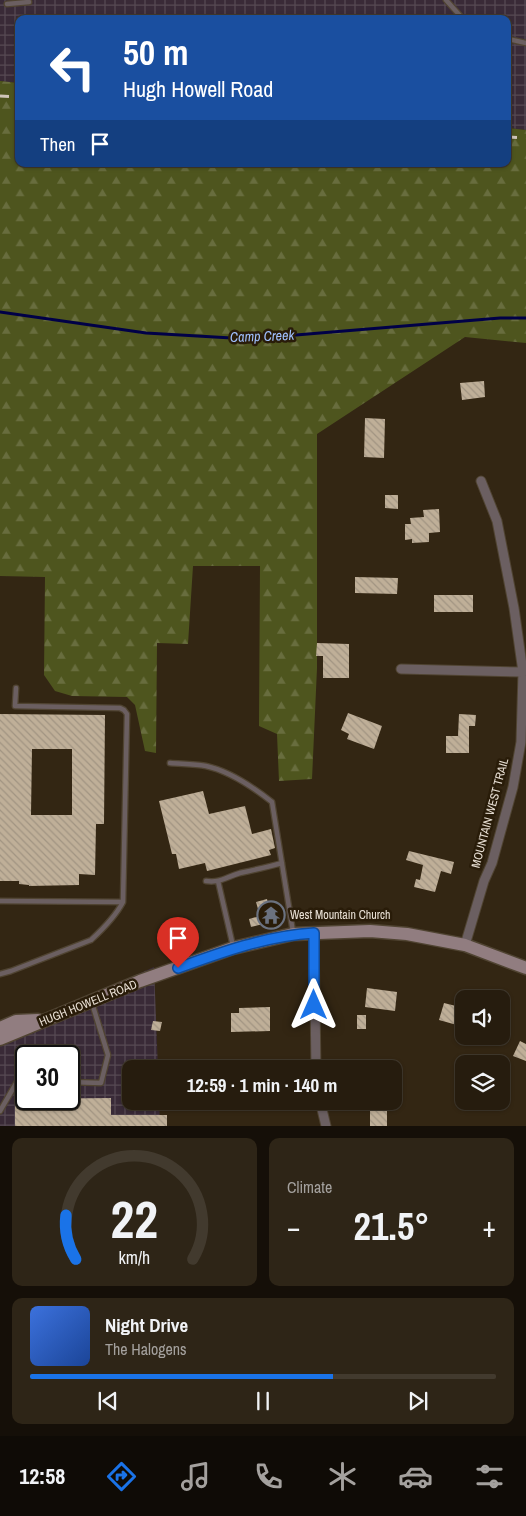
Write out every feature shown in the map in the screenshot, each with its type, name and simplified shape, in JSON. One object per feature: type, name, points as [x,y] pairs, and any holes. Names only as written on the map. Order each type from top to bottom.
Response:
[{"type":"main road","name":"HUGH HOWELL ROAD","points":[[0,1039],[140,981],[233,948],[293,934],[370,930],[407,934],[464,945],[526,968]]},
{"type":"main road","points":[[0,1028],[16,1021],[48,1019]]},
{"type":"street","name":"MOUNTAIN WEST TRAIL","points":[[464,945],[484,881],[492,863],[513,786],[521,742],[523,672],[514,608],[497,521],[481,481]]},
{"type":"street","points":[[401,669],[523,672]]},
{"type":"street","points":[[314,933],[316,1060]]},
{"type":"street","points":[[322,1110],[326,1126]]},
{"type":"lane","points":[[446,0],[459,15]]},
{"type":"lane","points":[[7,4],[29,2]]},
{"type":"lane","points":[[511,40],[526,44]]},
{"type":"lane","points":[[0,974],[90,940],[99,933],[118,911],[123,902],[127,714],[120,708],[15,706],[16,688]]},
{"type":"lane","points":[[170,763],[208,767],[244,782],[272,802],[293,934]]},
{"type":"lane","points":[[206,881],[218,882],[237,874],[282,863]]},
{"type":"lane","points":[[218,882],[233,948]]},
{"type":"lane","points":[[0,901],[123,902]]},
{"type":"lane","points":[[80,1082],[101,1083],[108,1056],[92,1000]]},
{"type":"lane","points":[[0,1111],[15,1085]]},
{"type":"shaded area","points":[[0,0],[526,0],[526,130],[511,128],[511,15],[15,15],[15,83],[0,81]]},
{"type":"shaded area","points":[[154,967],[158,1060],[122,1060],[122,1110],[159,1110],[160,1126],[0,1126],[0,1030],[30,1022]]},
{"type":"green space","points":[[0,81],[15,83],[15,167],[511,167],[511,128],[526,130],[526,343],[465,337],[317,434],[317,668],[312,779],[279,781],[277,734],[259,726],[260,566],[193,566],[188,644],[157,643],[156,753],[145,751],[135,705],[127,697],[72,696],[55,691],[44,675],[45,577],[0,576]]},
{"type":"building","points":[[484,381],[485,397],[462,400],[460,383]]},
{"type":"building","points":[[365,418],[385,419],[384,458],[364,457]]},
{"type":"building","points":[[385,495],[398,495],[398,509],[385,508]]},
{"type":"building","points":[[439,509],[440,532],[429,533],[429,542],[412,543],[412,539],[405,540],[405,524],[411,524],[410,518],[424,517],[423,510]]},
{"type":"building","points":[[355,577],[398,578],[397,594],[355,593]]},
{"type":"building","points":[[434,595],[473,595],[473,612],[434,612]]},
{"type":"building","points":[[317,643],[349,644],[349,678],[323,678],[323,656],[316,656]]},
{"type":"building","points":[[348,713],[382,726],[374,749],[347,739],[349,734],[341,730]]},
{"type":"building","points":[[0,714],[105,715],[104,824],[96,824],[95,875],[79,874],[79,885],[29,886],[19,884],[19,881],[0,881]],"holes":[[[32,749],[72,749],[72,815],[31,815]]]},
{"type":"building","points":[[459,714],[476,715],[475,726],[469,726],[469,753],[446,753],[446,736],[458,736]]},
{"type":"building","points":[[203,791],[209,814],[245,806],[252,834],[271,829],[275,848],[269,850],[271,855],[207,871],[205,863],[179,869],[176,854],[172,854],[159,801]]},
{"type":"building","points":[[409,851],[454,862],[451,874],[441,871],[435,892],[414,887],[416,879],[420,880],[423,865],[406,860]]},
{"type":"building","name":"West Mountain Church","points":[[267,899],[270,913],[281,911],[283,919],[251,927],[249,919],[260,916],[256,902]]},
{"type":"building","points":[[367,988],[397,992],[395,1011],[365,1007]]},
{"type":"building","points":[[444,1003],[455,1006],[455,1024],[439,1020]]},
{"type":"building","points":[[270,1007],[270,1031],[231,1032],[231,1013],[239,1013],[239,1008]]},
{"type":"building","points":[[357,1015],[366,1015],[366,1029],[357,1029]]},
{"type":"building","points":[[153,1021],[162,1022],[160,1031],[151,1030]]},
{"type":"building","points":[[520,1041],[526,1044],[526,1061],[513,1056]]},
{"type":"building","points":[[80,1098],[111,1098],[111,1115],[167,1115],[167,1126],[15,1126],[15,1110],[80,1110]]},
{"type":"building","points":[[370,1110],[387,1110],[387,1126],[370,1126]]},
{"type":"waterway","name":"Camp Creek","points":[[0,312],[146,333],[249,339],[500,318],[526,318]]},
{"type":"railway","points":[[0,96],[15,97]]},
{"type":"railway","points":[[511,137],[526,138]]},
{"type":"place","name":"West Mountain Church","points":[[271,915]]},
{"type":"route","points":[[178,968],[233,948],[293,934],[314,933],[314,1005]]}]
